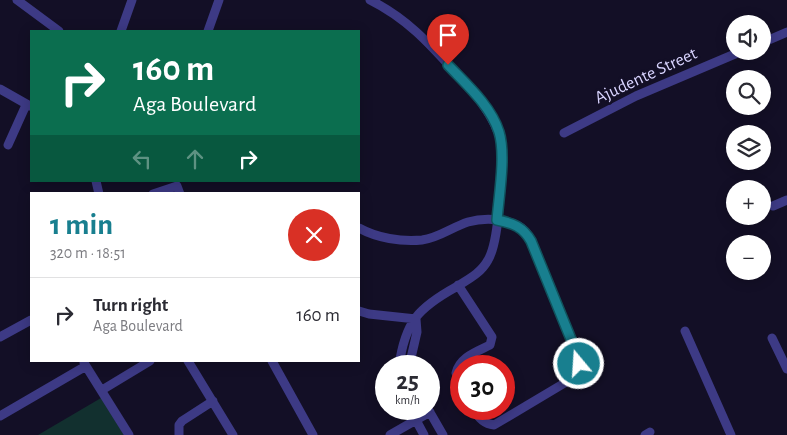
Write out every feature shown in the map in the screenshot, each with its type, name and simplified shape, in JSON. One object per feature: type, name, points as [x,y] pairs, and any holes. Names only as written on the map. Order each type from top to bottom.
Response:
[{"type":"street","points":[[17,0],[58,30]]},
{"type":"street","points":[[121,30],[132,0]]},
{"type":"street","points":[[208,30],[219,0]]},
{"type":"street","points":[[370,0],[396,15],[417,31],[471,90],[492,118],[501,142],[497,220],[494,246],[489,258],[476,274],[427,305],[408,328],[401,355]]},
{"type":"street","points":[[771,39],[787,32]]},
{"type":"street","name":"Ajudente Street","points":[[564,133],[636,96],[726,58]]},
{"type":"street","points":[[0,89],[29,106],[8,145]]},
{"type":"street","points":[[160,192],[178,187]]},
{"type":"street","points":[[773,206],[787,200]]},
{"type":"street","points":[[360,228],[394,239],[421,240],[444,234],[469,222],[481,219],[507,222],[522,228],[531,241],[575,349],[579,364],[578,375],[515,413]]},
{"type":"street","points":[[458,285],[492,337],[490,345],[470,355]]},
{"type":"street","points":[[360,311],[416,319]]},
{"type":"street","points":[[412,355],[417,332],[416,319]]},
{"type":"street","points":[[0,337],[30,321]]},
{"type":"street","points":[[685,331],[731,435]]},
{"type":"street","points":[[772,338],[787,369]]},
{"type":"street","points":[[189,362],[233,435]]},
{"type":"street","points":[[273,362],[313,435]]},
{"type":"street","points":[[0,416],[85,364],[129,435]]},
{"type":"street","points":[[102,390],[136,365]]},
{"type":"street","points":[[179,435],[179,425],[182,421],[214,402]]},
{"type":"street","points":[[390,435],[415,420],[424,435]]},
{"type":"street","points":[[435,420],[443,435]]},
{"type":"street","points":[[482,420],[487,424],[494,425],[503,420]]},
{"type":"green space","points":[[101,398],[124,435],[38,435]]},
{"type":"route","points":[[448,65],[484,105],[498,130],[501,154],[497,220],[516,224],[522,228],[531,241],[575,349],[579,364]]}]
